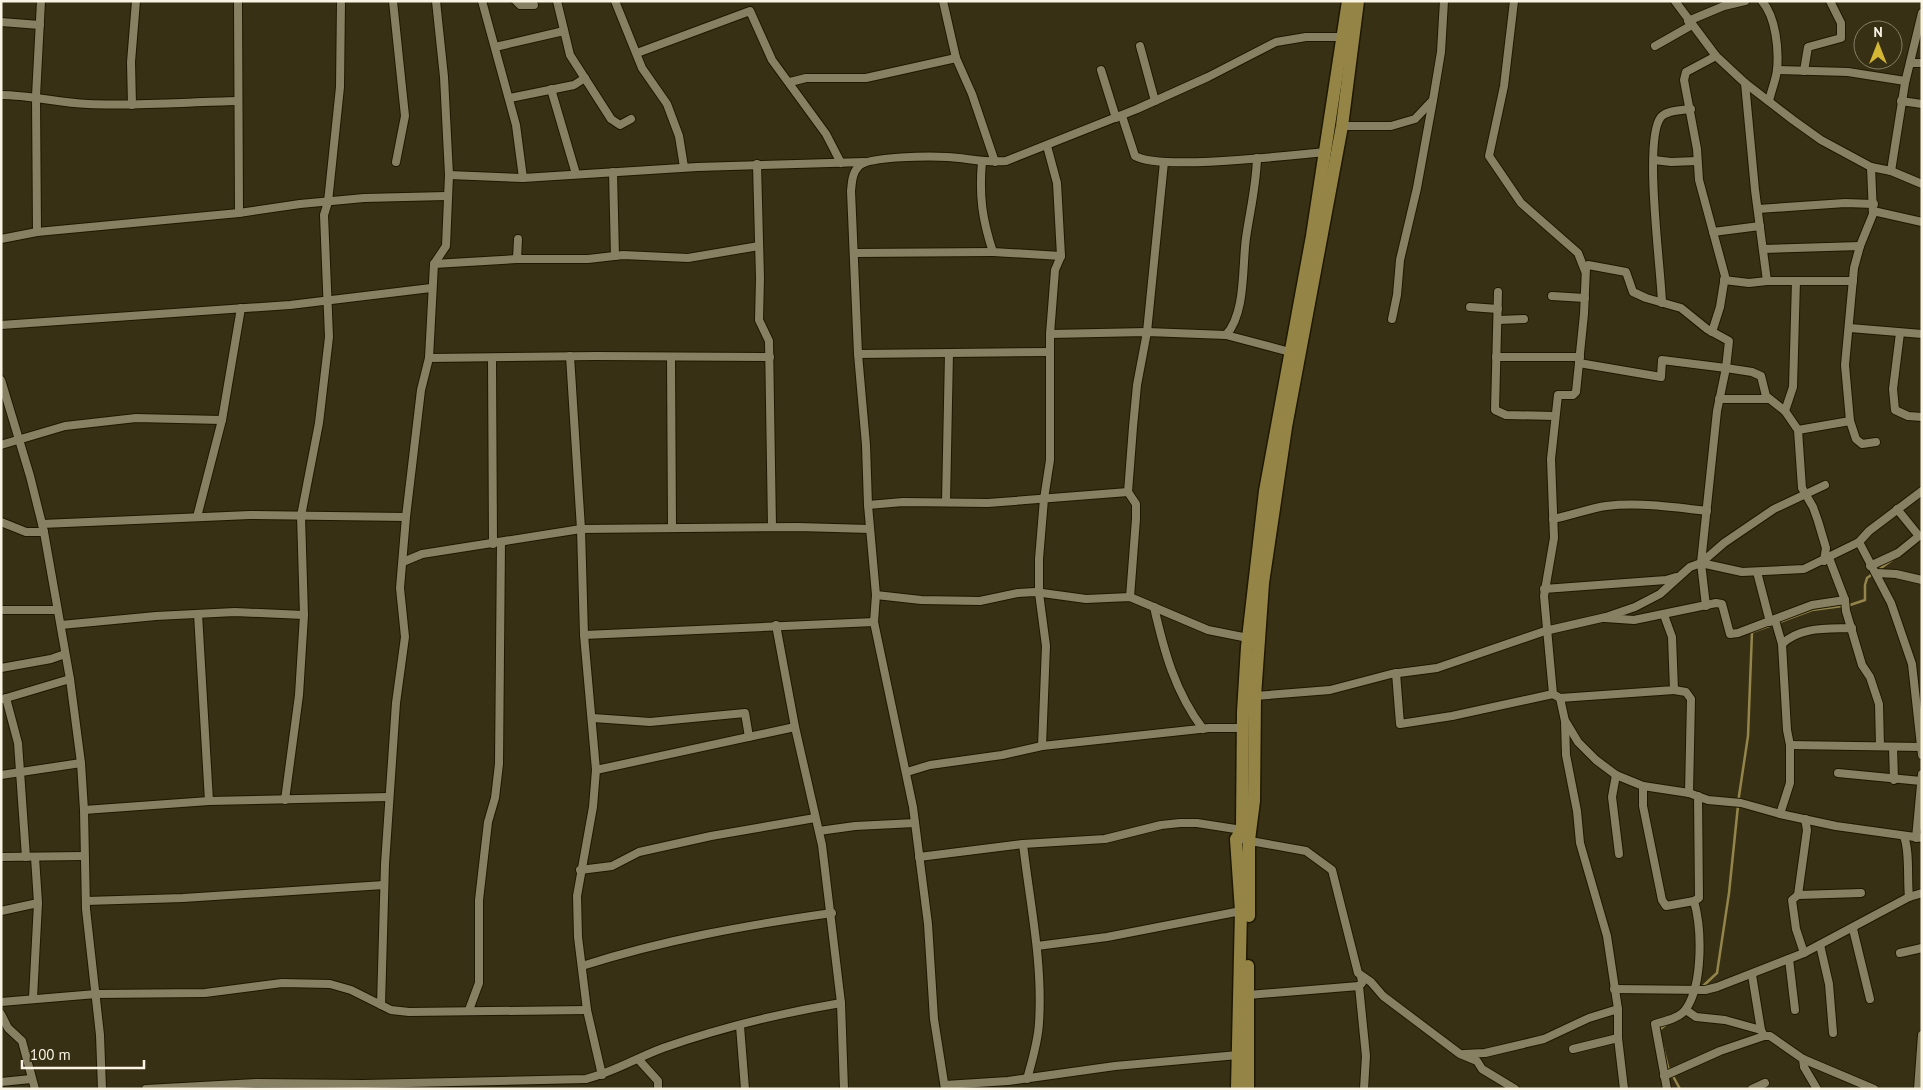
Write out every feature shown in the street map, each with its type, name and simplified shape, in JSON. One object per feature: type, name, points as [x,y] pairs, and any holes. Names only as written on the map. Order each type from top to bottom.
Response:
[{"type":"main road","points":[[1237,1089],[1243,728],[1248,638],[1265,490],[1326,152],[1343,37],[1356,2]]},
{"type":"main road","points":[[1248,1089],[1248,995],[1242,836],[1254,801],[1254,696],[1263,583],[1275,494],[1342,126],[1356,2]]},
{"type":"street","points":[[37,232],[36,96],[41,1]]},
{"type":"street","points":[[132,105],[131,62],[136,1]]},
{"type":"street","points":[[238,1],[239,213]]},
{"type":"street","points":[[285,800],[299,695],[304,615],[301,516],[319,423],[329,337],[324,215],[328,202],[340,87],[341,1]]},
{"type":"street","points":[[393,1],[405,116],[396,162]]},
{"type":"street","points":[[382,1005],[384,885],[389,797],[396,703],[405,637],[400,588],[406,517],[421,390],[429,358],[431,288],[434,264],[446,246],[446,196],[449,175],[444,77],[436,1]]},
{"type":"street","points":[[482,1],[510,98],[520,144],[523,178]]},
{"type":"street","points":[[516,1],[520,5],[534,5]]},
{"type":"street","points":[[557,1],[570,55],[615,123],[620,125],[631,119]]},
{"type":"street","points":[[615,1],[642,68],[667,104],[679,136],[684,167]]},
{"type":"street","points":[[943,1],[956,58],[972,94],[995,162]]},
{"type":"street","points":[[1392,319],[1397,295],[1400,260],[1417,188],[1441,52],[1444,1]]},
{"type":"street","points":[[1514,1],[1504,86],[1489,156],[1521,203],[1578,254],[1586,271]]},
{"type":"street","points":[[1675,1],[1716,56],[1745,83],[1820,140],[1871,167],[1890,171],[1922,184]]},
{"type":"street","points":[[1655,46],[1690,23],[1724,6],[1745,1]]},
{"type":"street","points":[[1762,1],[1767,6],[1774,26],[1777,70],[1769,101]]},
{"type":"street","points":[[1804,71],[1808,47],[1841,38],[1841,23],[1830,1]]},
{"type":"street","points":[[637,54],[750,11],[772,60],[790,82],[826,134],[841,163]]},
{"type":"street","points":[[1890,171],[1905,81],[1922,13]]},
{"type":"street","points":[[1,22],[40,24]]},
{"type":"street","points":[[495,47],[564,31]]},
{"type":"street","points":[[449,175],[523,178],[684,167],[841,163],[945,157],[995,162],[1006,161],[1119,117],[1276,42],[1306,37],[1343,37]]},
{"type":"street","points":[[1140,46],[1155,101]]},
{"type":"street","points":[[1712,332],[1720,307],[1724,280],[1699,180],[1691,109],[1684,80],[1686,72],[1716,56]]},
{"type":"street","points":[[790,82],[806,78],[866,78],[956,58]]},
{"type":"street","points":[[1910,63],[1922,63]]},
{"type":"street","points":[[1101,70],[1136,156],[1141,160],[1164,162],[1256,158],[1326,152]]},
{"type":"street","points":[[1777,70],[1848,72],[1905,81]]},
{"type":"street","points":[[510,98],[574,85],[585,78]]},
{"type":"street","points":[[1745,83],[1767,281]]},
{"type":"street","points":[[551,89],[576,174]]},
{"type":"street","points":[[1,95],[36,96],[49,102],[132,105],[238,102]]},
{"type":"street","points":[[1342,126],[1392,126],[1415,119],[1433,100]]},
{"type":"street","points":[[1901,101],[1922,104]]},
{"type":"street","points":[[1662,303],[1655,216],[1654,136],[1661,116],[1668,112],[1691,109]]},
{"type":"street","points":[[1042,746],[1046,646],[1039,593],[1044,499],[1050,460],[1050,334],[1055,270],[1061,256],[1057,183],[1047,146]]},
{"type":"street","points":[[1226,335],[1230,330],[1241,301],[1246,238],[1256,187],[1256,158]]},
{"type":"street","points":[[1654,160],[1672,162],[1698,161]]},
{"type":"street","points":[[982,161],[980,192],[982,216],[993,252]]},
{"type":"street","points":[[864,162],[853,175],[851,191],[858,354],[876,595],[874,622],[907,772],[915,823],[928,924],[934,1019],[945,1087],[1027,1079],[1115,1066],[1238,1055]]},
{"type":"street","points":[[1130,597],[1136,504],[1128,492],[1137,385],[1147,332],[1164,162]]},
{"type":"street","points":[[757,164],[759,320],[769,341],[770,357],[772,527]]},
{"type":"street","points":[[1871,167],[1874,208],[1860,246],[1853,281],[1845,373],[1850,421],[1858,442],[1876,442]]},
{"type":"street","points":[[612,172],[615,256]]},
{"type":"street","points":[[1,239],[37,232],[239,213],[364,198],[446,196]]},
{"type":"street","points":[[1758,209],[1845,203],[1874,208],[1922,222]]},
{"type":"street","points":[[1713,232],[1760,226]]},
{"type":"street","points":[[517,259],[518,239]]},
{"type":"street","points":[[434,264],[517,259],[588,259],[615,256],[688,258],[759,246]]},
{"type":"street","points":[[1763,249],[1860,246]]},
{"type":"street","points":[[854,254],[993,252],[1061,256]]},
{"type":"street","points":[[1553,694],[1545,631],[1544,589],[1554,538],[1552,459],[1555,416],[1558,395],[1576,392],[1588,265],[1626,272],[1633,292],[1681,308],[1712,332],[1729,341],[1720,399],[1701,563],[1706,606]]},
{"type":"street","points":[[1724,280],[1749,283],[1767,281],[1853,281]]},
{"type":"street","points":[[1785,411],[1793,387],[1796,281]]},
{"type":"street","points":[[1,325],[328,301],[431,288]]},
{"type":"street","points":[[1498,292],[1495,410],[1506,415],[1555,416]]},
{"type":"street","points":[[1552,296],[1585,298]]},
{"type":"street","points":[[1470,307],[1498,309]]},
{"type":"street","points":[[197,517],[222,420],[242,308]]},
{"type":"street","points":[[1498,320],[1524,319]]},
{"type":"street","points":[[1850,328],[1922,334]]},
{"type":"street","points":[[1050,334],[1147,332],[1226,335],[1290,352]]},
{"type":"street","points":[[1900,333],[1893,389],[1895,410],[1908,416],[1922,417]]},
{"type":"street","points":[[858,354],[1050,352]]},
{"type":"street","points":[[946,502],[948,353]]},
{"type":"street","points":[[429,358],[570,356],[770,357]]},
{"type":"street","points":[[570,356],[581,529],[584,635],[593,718],[596,770],[594,807],[580,870],[577,896],[587,1010],[602,1075]]},
{"type":"street","points":[[671,357],[672,527]]},
{"type":"street","points":[[1496,357],[1580,360],[1661,377],[1662,360],[1752,372],[1761,376],[1769,399],[1785,411],[1798,430],[1799,471],[1803,494],[1813,507],[1826,548],[1826,559],[1845,600],[1846,611],[1862,665],[1870,677],[1879,704],[1880,746]]},
{"type":"street","points":[[469,1010],[479,983],[480,900],[488,822],[495,798],[500,764],[492,358]]},
{"type":"street","points":[[1,380],[43,528],[70,680],[84,810],[86,901],[96,994],[102,1089]]},
{"type":"street","points":[[1720,399],[1769,399]]},
{"type":"street","points":[[1,445],[65,426],[136,418],[222,420]]},
{"type":"street","points":[[1798,430],[1850,421]]},
{"type":"street","points":[[1254,696],[1330,690],[1396,673],[1450,664],[1545,631],[1600,618],[1635,607],[1660,594],[1690,567],[1701,563],[1748,526],[1803,494],[1825,485]]},
{"type":"street","points":[[868,505],[903,502],[988,503],[1128,492]]},
{"type":"street","points":[[1701,563],[1729,570],[1757,572],[1804,569],[1859,542],[1869,530],[1920,493]]},
{"type":"street","points":[[1553,520],[1604,506],[1666,506],[1707,511]]},
{"type":"street","points":[[1873,570],[1920,536],[1897,509]]},
{"type":"street","points":[[1,522],[26,532],[43,528],[197,517],[406,517]]},
{"type":"street","points":[[403,562],[422,554],[581,529],[772,527],[870,529]]},
{"type":"street","points":[[1859,542],[1891,603],[1912,664],[1920,713],[1922,755]]},
{"type":"street","points":[[1873,570],[1922,580]]},
{"type":"street","points":[[1757,572],[1782,644],[1787,730],[1790,745],[1790,783],[1780,814]]},
{"type":"street","points":[[1544,589],[1666,580],[1679,576]]},
{"type":"street","points":[[876,595],[921,600],[987,601],[1018,593],[1039,593],[1086,599],[1130,597],[1208,630],[1248,638]]},
{"type":"street","points":[[1600,618],[1634,620],[1722,604],[1730,634],[1774,623],[1812,605],[1845,600]]},
{"type":"street","points":[[1154,607],[1163,649],[1173,678],[1194,717],[1203,729]]},
{"type":"street","points":[[1,610],[57,610]]},
{"type":"street","points":[[61,625],[236,612],[304,615]]},
{"type":"street","points":[[198,614],[209,801]]},
{"type":"street","points":[[1664,615],[1672,637],[1674,690]]},
{"type":"street","points":[[584,635],[874,622]]},
{"type":"street","points":[[776,625],[795,727],[819,831],[832,913],[841,1003],[844,1089]]},
{"type":"street","points":[[1782,644],[1804,631],[1852,628]]},
{"type":"street","points":[[1,668],[51,659],[65,654]]},
{"type":"street","points":[[1396,673],[1400,724],[1469,713],[1553,694],[1560,698],[1674,690],[1686,692],[1691,699],[1689,793]]},
{"type":"street","points":[[26,857],[18,743],[4,699],[70,680]]},
{"type":"street","points":[[1560,698],[1565,721],[1566,755],[1577,811],[1580,843],[1607,936],[1618,1009],[1618,1038],[1624,1089]]},
{"type":"street","points":[[593,718],[650,722],[745,713],[749,737]]},
{"type":"street","points":[[1565,721],[1578,742],[1616,775],[1643,786],[1689,793],[1708,800],[1738,802],[1805,819],[1919,838],[1921,778],[1894,780],[1838,773]]},
{"type":"street","points":[[596,770],[795,727]]},
{"type":"street","points":[[907,772],[930,765],[1002,755],[1042,746],[1203,729],[1243,728]]},
{"type":"street","points":[[1790,745],[1921,747]]},
{"type":"street","points":[[1893,746],[1894,780]]},
{"type":"street","points":[[1,775],[80,763]]},
{"type":"street","points":[[1616,775],[1612,797],[1619,854]]},
{"type":"street","points":[[1643,786],[1643,806],[1663,904],[1670,906],[1694,902],[1698,898],[1698,796]]},
{"type":"street","points":[[84,810],[209,801],[389,797]]},
{"type":"street","points":[[580,870],[612,866],[639,852],[711,836],[815,818]]},
{"type":"street","points":[[1798,895],[1807,830],[1805,819]]},
{"type":"street","points":[[819,831],[854,826],[915,823]]},
{"type":"street","points":[[920,857],[1023,844],[1105,839],[1160,825],[1197,823],[1242,836],[1306,850],[1332,870],[1337,882],[1354,963],[1361,976],[1362,983],[1359,986],[1366,1056],[1364,1089]]},
{"type":"street","points":[[1904,837],[1906,843],[1906,876],[1910,897]]},
{"type":"street","points":[[1023,844],[1037,946],[1039,1024],[1027,1079]]},
{"type":"street","points":[[1,857],[84,856]]},
{"type":"street","points":[[33,998],[38,903],[35,857]]},
{"type":"street","points":[[86,901],[183,898],[384,885]]},
{"type":"street","points":[[1804,953],[1796,929],[1792,900],[1798,895],[1861,893]]},
{"type":"street","points":[[1614,989],[1695,988],[1705,990],[1804,953],[1910,897],[1922,893]]},
{"type":"street","points":[[1667,1089],[1668,1074],[1656,1024],[1674,1018],[1686,1010],[1695,988],[1699,950],[1694,902]]},
{"type":"street","points":[[1,911],[38,903]]},
{"type":"street","points":[[1037,946],[1107,937],[1241,911]]},
{"type":"street","points":[[582,966],[641,947],[772,921],[832,913]]},
{"type":"street","points":[[1853,928],[1870,999]]},
{"type":"street","points":[[1820,945],[1829,984],[1833,1033]]},
{"type":"street","points":[[1900,953],[1922,948]]},
{"type":"street","points":[[1789,959],[1796,1010]]},
{"type":"street","points":[[1752,974],[1763,1033]]},
{"type":"street","points":[[1361,976],[1371,982],[1383,996],[1460,1054],[1477,1061],[1482,1069],[1515,1089]]},
{"type":"street","points":[[1,1002],[96,994],[205,993],[282,983],[330,984],[351,990],[391,1010],[409,1012],[469,1010],[494,1013],[587,1010]]},
{"type":"street","points":[[1248,995],[1359,986]]},
{"type":"street","points":[[146,1089],[256,1083],[363,1086],[586,1079],[602,1075],[662,1049],[740,1026],[841,1003]]},
{"type":"street","points":[[1460,1054],[1486,1053],[1544,1039],[1589,1018],[1618,1009]]},
{"type":"street","points":[[1686,1010],[1693,1017],[1725,1020],[1763,1033],[1803,1059],[1874,1089]]},
{"type":"street","points":[[1,1014],[8,1028],[22,1041],[35,1089]]},
{"type":"street","points":[[740,1026],[745,1089]]},
{"type":"street","points":[[1668,1074],[1763,1033]]},
{"type":"street","points":[[1918,1089],[1922,1035]]},
{"type":"street","points":[[1573,1049],[1618,1038]]},
{"type":"street","points":[[1803,1059],[1804,1067],[1817,1089]]},
{"type":"street","points":[[639,1060],[658,1082],[658,1089]]},
{"type":"street","points":[[1,1082],[32,1079]]},
{"type":"street","points":[[1752,1089],[1765,1083]]},
{"type":"waterway","points":[[1777,623],[1812,610],[1850,605],[1865,600],[1867,578],[1892,560]]},
{"type":"waterway","points":[[1702,987],[1717,973],[1729,893],[1739,796],[1748,736],[1752,632],[1772,625]]},
{"type":"waterway","points":[[1659,1030],[1668,1023]]},
{"type":"waterway","points":[[1662,1043],[1668,1067],[1680,1089]]}]
